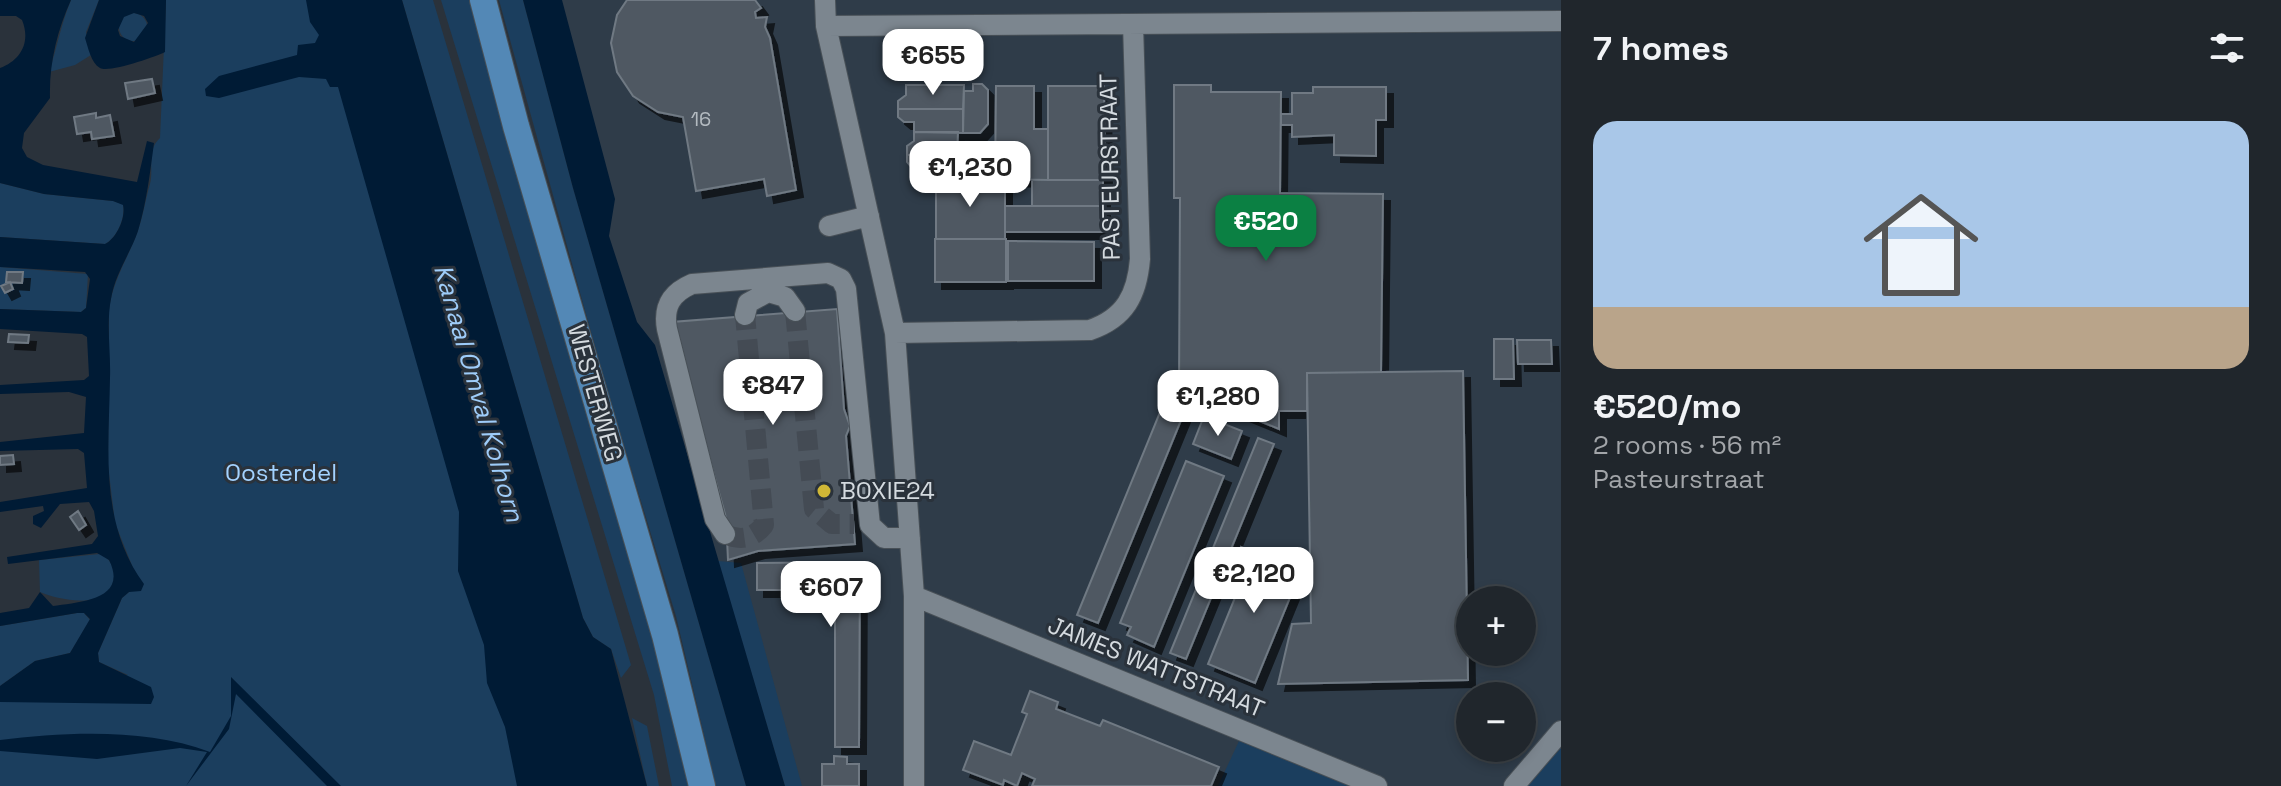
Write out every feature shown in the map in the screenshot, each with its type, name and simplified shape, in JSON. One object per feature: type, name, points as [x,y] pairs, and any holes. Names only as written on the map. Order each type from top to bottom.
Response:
[{"type":"main road","name":"WESTERWEG","points":[[483,0],[516,126],[665,635],[702,786]]},
{"type":"street","points":[[825,0],[826,26],[895,333],[914,596],[914,786]]},
{"type":"street","points":[[826,26],[1561,21]]},
{"type":"street","name":"PASTEURSTRAAT","points":[[895,333],[1090,330],[1108,324],[1124,309],[1135,290],[1140,259],[1133,24]]},
{"type":"street","points":[[829,226],[869,216]]},
{"type":"street","points":[[725,534],[715,519],[667,329],[667,307],[681,288],[692,284],[815,267],[835,275],[846,289],[862,523],[884,538],[910,538]]},
{"type":"street","points":[[745,315],[748,303],[768,292],[785,297],[795,311]]},
{"type":"street","name":"JAMES WATTSTRAAT","points":[[914,596],[1377,786]]},
{"type":"street","points":[[1514,786],[1561,731]]},
{"type":"shaded area","points":[[513,0],[1561,0],[1561,786],[726,786]]},
{"type":"green space","points":[[71,0],[99,0],[86,32],[91,55],[75,65],[49,72],[64,18]]},
{"type":"green space","name":"Oosterdel","points":[[166,0],[326,0],[483,600],[526,786],[0,786],[0,697],[128,675],[99,662],[98,653],[122,598],[129,592],[133,568],[115,523],[108,465],[109,310],[117,280],[141,221],[151,178],[153,148],[160,138]]},
{"type":"green space","points":[[402,0],[433,0],[631,665],[621,678],[611,649],[593,637],[583,618]]},
{"type":"green space","points":[[441,0],[471,0],[642,594],[691,786],[672,786],[654,695]]},
{"type":"green space","points":[[499,0],[523,0],[573,188],[746,786],[716,786],[676,616],[607,390]]},
{"type":"green space","points":[[133,13],[143,17],[147,27],[143,37],[133,41],[123,37],[119,27],[123,17]]},
{"type":"green space","points":[[0,183],[44,194],[123,204],[122,221],[117,232],[105,244],[0,237]]},
{"type":"green space","points":[[0,267],[88,274],[86,308],[81,312],[0,309]]},
{"type":"green space","points":[[100,554],[112,564],[114,574],[112,586],[106,594],[73,600],[40,592],[39,560]]},
{"type":"green space","points":[[718,561],[741,563],[802,786],[785,786]]},
{"type":"green space","points":[[84,613],[90,620],[70,653],[35,661],[0,686],[0,626]]},
{"type":"green space","points":[[632,718],[647,726],[659,786],[647,786]]},
{"type":"green space","points":[[1239,741],[1349,786],[1218,786]]},
{"type":"green space","points":[[1561,748],[1561,786],[1528,786]]},
{"type":"water","points":[[0,0],[71,0],[55,48],[50,98],[24,133],[22,148],[27,157],[43,165],[137,182],[147,141],[154,143],[141,220],[116,281],[109,318],[108,458],[113,511],[130,561],[144,584],[141,591],[129,592],[122,598],[98,653],[99,662],[151,687],[154,697],[151,704],[0,702],[0,686],[35,661],[70,653],[90,619],[84,613],[77,613],[0,626],[0,613],[29,608],[40,592],[53,606],[87,600],[107,591],[112,584],[113,573],[109,560],[97,553],[8,564],[7,557],[92,544],[98,536],[94,511],[89,502],[60,504],[41,528],[33,524],[33,516],[44,511],[43,506],[0,512],[0,502],[87,488],[84,453],[78,449],[0,451],[0,442],[84,433],[86,397],[69,392],[0,394],[0,385],[84,380],[89,376],[87,337],[82,334],[0,329],[0,309],[81,312],[86,308],[90,279],[85,272],[0,267],[0,237],[105,244],[117,232],[124,210],[123,205],[113,201],[44,194],[0,183],[0,68],[19,55],[25,36],[22,20],[16,16],[0,16]]},
{"type":"water","points":[[99,0],[166,0],[165,52],[132,64],[105,69],[94,62],[85,38]],"holes":[[[134,13],[144,16],[148,23],[134,42],[120,36],[118,30],[124,17]]]},
{"type":"water","name":"Kanaal Omval Kolhorn","points":[[306,0],[402,0],[583,618],[593,637],[611,649],[647,786],[517,786],[505,727],[487,683],[484,645],[458,571],[459,512],[338,87],[330,87],[326,79],[299,77],[219,98],[206,96],[205,89],[219,76],[297,55],[298,45],[315,43],[319,35],[310,22]]},
{"type":"water","points":[[523,0],[562,0],[615,199],[609,236],[637,322],[655,345],[785,786],[746,786],[573,188]]},
{"type":"water","points":[[231,677],[341,786],[327,786],[236,694],[229,729],[186,786],[207,752],[180,748],[97,759],[0,751],[0,740],[106,734],[160,739],[210,752],[231,716]]},
{"type":"building","points":[[627,0],[755,0],[761,8],[755,12],[756,18],[767,17],[765,27],[770,38],[796,190],[767,196],[764,179],[696,191],[683,117],[658,112],[633,96],[617,72],[611,43],[617,15]]},
{"type":"building","points":[[152,79],[155,93],[128,99],[125,83]]},
{"type":"building","points":[[973,84],[982,84],[988,90],[988,124],[980,133],[963,133],[964,91],[973,91]]},
{"type":"building","points":[[906,85],[964,85],[963,109],[898,109],[898,101],[906,95]]},
{"type":"building","points":[[1174,85],[1211,85],[1211,92],[1281,92],[1280,193],[1383,194],[1381,372],[1307,373],[1307,411],[1279,411],[1279,429],[1179,388],[1180,198],[1174,198]]},
{"type":"building","points":[[996,86],[1034,86],[1034,129],[1048,129],[1048,180],[995,179]]},
{"type":"building","points":[[1048,86],[1104,86],[1105,180],[1048,180]]},
{"type":"building","points":[[1313,87],[1386,87],[1386,120],[1376,120],[1376,156],[1334,155],[1334,135],[1292,137],[1292,125],[1281,125],[1281,114],[1292,114],[1292,93],[1313,93]]},
{"type":"building","points":[[898,109],[963,109],[963,133],[914,132],[914,122],[904,122],[898,117]]},
{"type":"building","points":[[96,113],[96,118],[110,115],[114,136],[92,139],[91,132],[77,134],[74,117]]},
{"type":"building","points":[[914,132],[958,132],[957,155],[907,155],[907,146],[914,141]]},
{"type":"building","points":[[907,155],[995,155],[995,178],[923,178],[923,168],[912,168],[907,162]]},
{"type":"building","points":[[936,179],[1005,179],[1005,239],[936,239]]},
{"type":"building","points":[[1032,180],[1103,180],[1103,206],[1032,206]]},
{"type":"building","points":[[1005,206],[1103,206],[1103,232],[1005,232]]},
{"type":"building","points":[[935,239],[1006,239],[1006,282],[935,282]]},
{"type":"building","points":[[1008,241],[1094,242],[1094,281],[1008,281]]},
{"type":"building","points":[[7,272],[23,272],[22,283],[6,282]]},
{"type":"building","points":[[10,282],[13,289],[5,293],[1,286]]},
{"type":"building","points":[[837,309],[844,409],[850,426],[846,436],[855,544],[758,551],[728,560],[726,518],[672,322]]},
{"type":"building","points":[[9,334],[29,335],[28,343],[8,342]]},
{"type":"building","points":[[1494,339],[1513,339],[1514,379],[1494,379]]},
{"type":"building","points":[[1517,340],[1551,340],[1552,364],[1518,364]]},
{"type":"building","points":[[1463,371],[1466,586],[1456,586],[1456,666],[1468,666],[1468,680],[1278,684],[1292,624],[1311,623],[1307,373]]},
{"type":"building","points":[[1165,400],[1186,408],[1098,623],[1077,615]]},
{"type":"building","points":[[1204,416],[1242,431],[1231,459],[1193,444]]},
{"type":"building","points":[[1258,438],[1274,444],[1186,659],[1170,653]]},
{"type":"building","points":[[13,455],[14,464],[0,465],[0,456]]},
{"type":"building","points":[[1186,461],[1224,476],[1154,647],[1127,635],[1131,627],[1120,623]]},
{"type":"building","points":[[78,511],[86,525],[79,530],[70,517]]},
{"type":"building","points":[[1241,547],[1300,573],[1255,683],[1208,664],[1245,573],[1232,568]]},
{"type":"building","points":[[860,562],[859,747],[835,747],[835,590],[757,590],[757,563]]},
{"type":"building","points":[[1030,691],[1058,702],[1056,709],[1100,726],[1103,720],[1219,767],[1211,786],[1032,786],[1035,779],[1022,773],[1017,786],[1004,780],[1003,785],[963,770],[974,741],[1011,755],[1027,714],[1022,712]]},
{"type":"building","points":[[834,756],[847,757],[847,764],[859,764],[859,786],[822,786],[822,764],[834,764]]},
{"type":"tunnel","points":[[795,311],[814,509],[832,524],[854,524]]},
{"type":"tunnel","points":[[725,534],[736,538],[746,537],[764,525],[745,315]]},
{"type":"place","name":"BOXIE24","points":[[824,491]]}]
